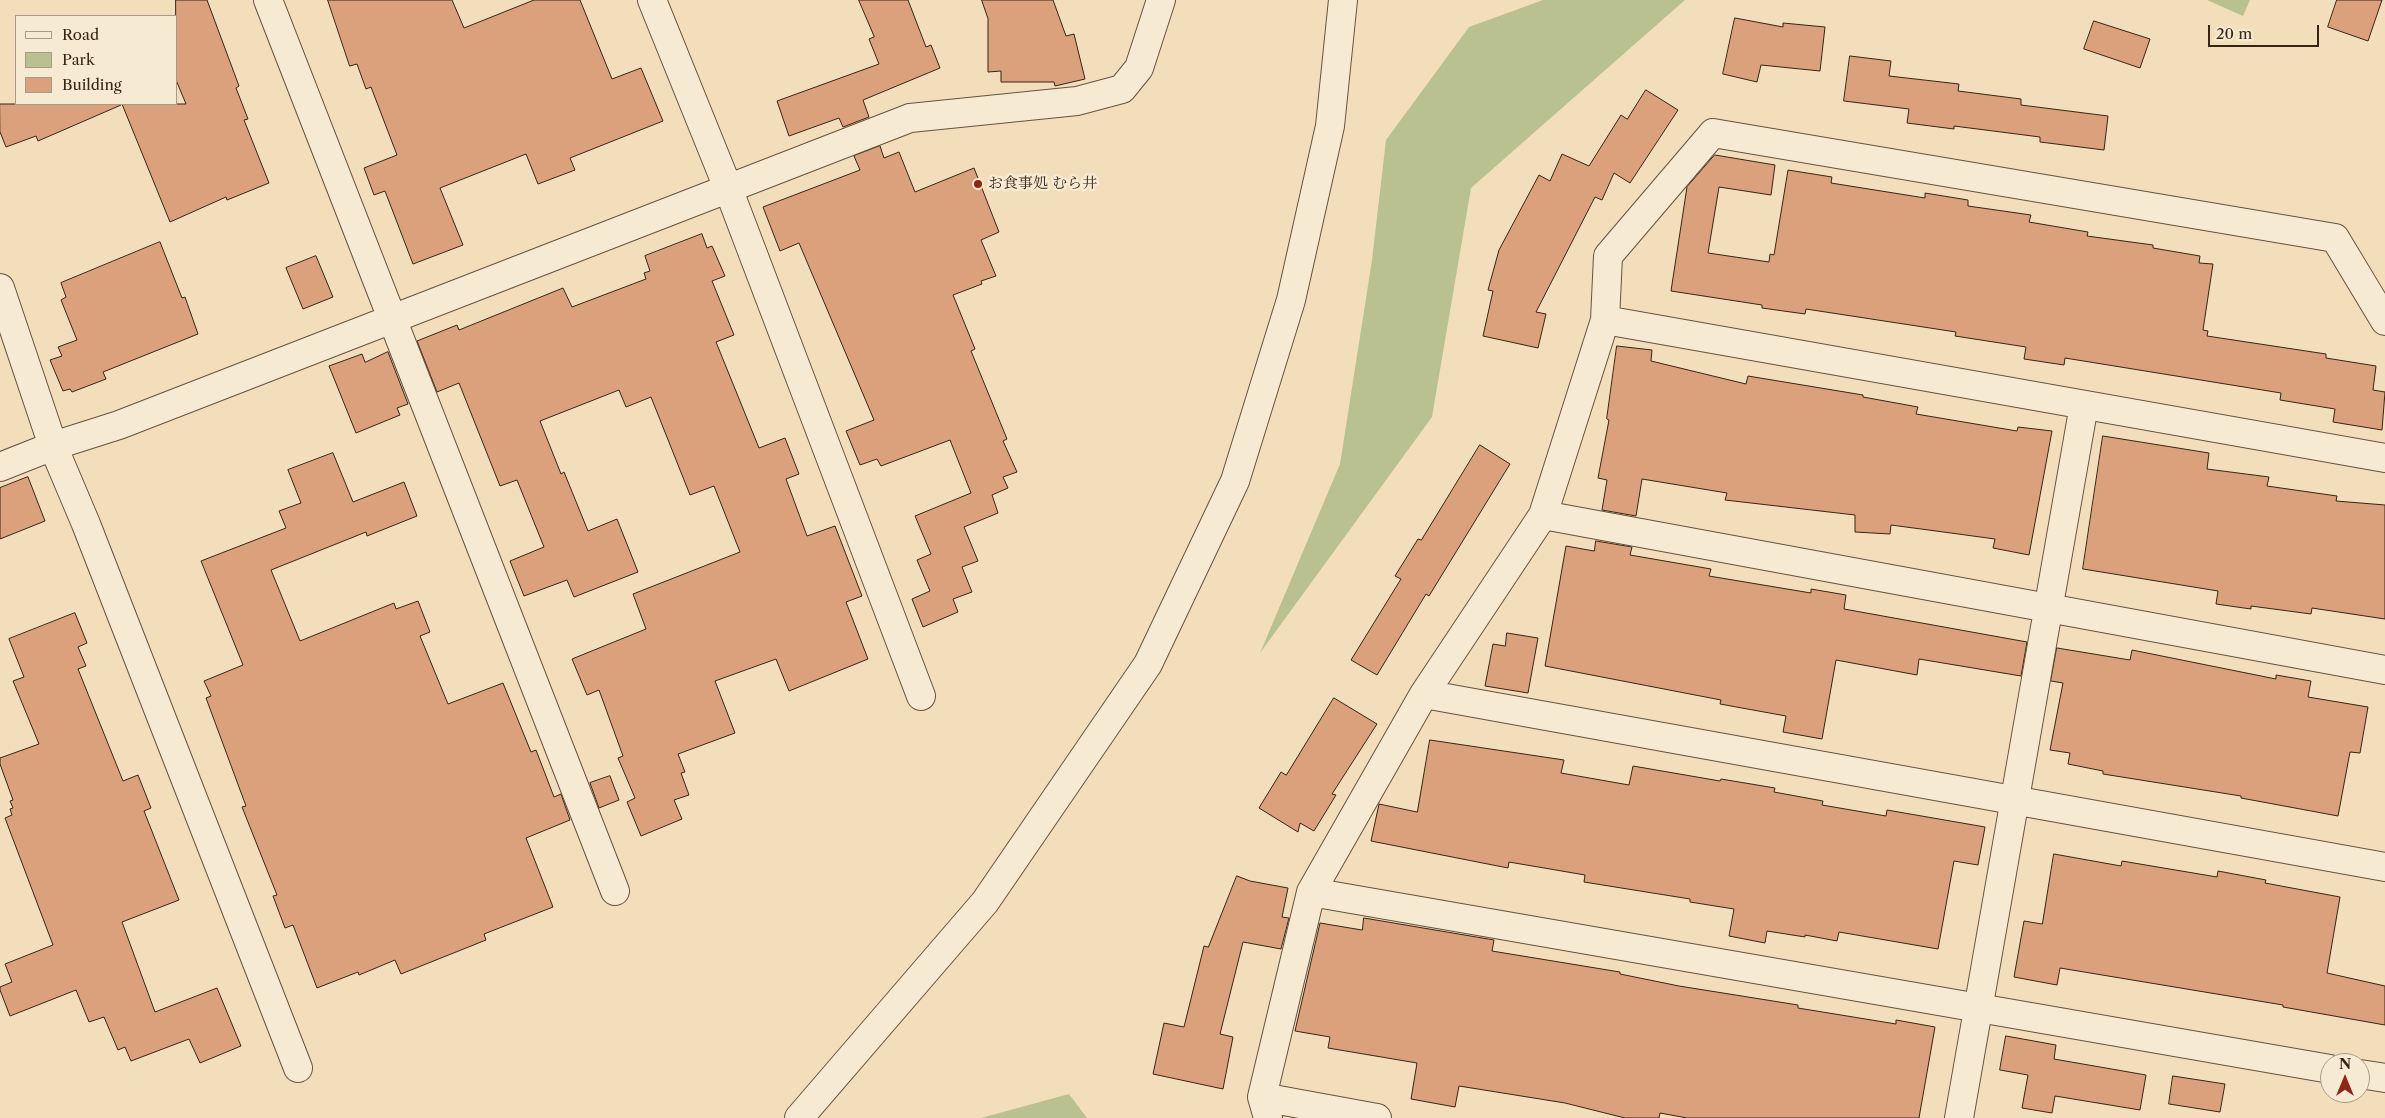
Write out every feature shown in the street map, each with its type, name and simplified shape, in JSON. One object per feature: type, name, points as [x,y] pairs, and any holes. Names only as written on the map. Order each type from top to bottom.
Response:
[{"type":"street","points":[[268,0],[615,891]]},
{"type":"street","points":[[652,0],[728,188],[922,696]]},
{"type":"street","points":[[0,467],[54,446],[119,425],[910,118],[1077,101],[1122,89],[1139,68],[1161,0]]},
{"type":"street","points":[[799,1118],[984,902],[1148,664],[1235,481],[1291,300],[1330,126],[1344,0]]},
{"type":"street","points":[[1377,1118],[1265,1108],[1311,892],[1424,694],[1543,515],[1605,320],[1608,256],[1713,132],[2335,238],[2385,322]]},
{"type":"street","points":[[0,288],[54,446],[298,1068]]},
{"type":"street","points":[[1605,320],[2385,458]]},
{"type":"street","points":[[1959,1118],[2084,405]]},
{"type":"street","points":[[1543,515],[2385,670]]},
{"type":"street","points":[[1424,694],[2385,867]]},
{"type":"street","points":[[1311,892],[2320,1067]]},
{"type":"street","points":[[2370,1076],[2385,1078]]},
{"type":"green space","points":[[1543,0],[1685,0],[1471,188],[1432,417],[1260,653],[1340,464],[1372,260],[1386,140],[1469,27]]},
{"type":"green space","points":[[2207,0],[2250,0],[2243,16]]},
{"type":"green space","points":[[1069,1094],[1087,1118],[981,1118]]},
{"type":"building","points":[[176,0],[207,0],[239,86],[236,88],[248,119],[244,120],[269,183],[227,200],[226,197],[170,222],[122,105],[186,104],[178,85],[178,15],[176,15]]},
{"type":"building","points":[[328,0],[452,0],[464,28],[534,0],[580,0],[612,79],[641,68],[663,121],[570,158],[575,170],[538,184],[526,154],[440,188],[463,245],[413,264],[385,191],[374,195],[364,168],[397,155],[371,87],[366,89],[357,64],[350,66]]},
{"type":"building","points":[[859,0],[908,0],[926,47],[931,45],[940,68],[863,100],[869,117],[843,127],[839,118],[789,136],[777,101],[879,64],[869,39],[874,37]]},
{"type":"building","points":[[982,0],[1053,0],[1066,36],[1074,34],[1085,79],[1055,86],[1054,82],[1001,82],[1001,71],[988,72],[988,19]]},
{"type":"building","points":[[2337,0],[2382,0],[2368,41],[2328,27]]},
{"type":"building","points":[[1735,18],[1783,27],[1783,23],[1825,27],[1820,71],[1761,65],[1757,82],[1723,74]]},
{"type":"building","points":[[2094,21],[2150,39],[2140,68],[2084,49]]},
{"type":"building","points":[[1850,56],[1891,61],[1889,76],[1959,84],[1958,91],[2021,99],[2021,105],[2108,116],[2104,150],[2040,142],[2040,137],[1954,126],[1954,129],[1907,123],[1909,109],[1844,101]]},
{"type":"building","points":[[1646,90],[1678,110],[1630,183],[1614,173],[1602,200],[1595,197],[1536,312],[1546,314],[1538,348],[1483,336],[1493,291],[1488,290],[1499,250],[1539,175],[1550,181],[1562,154],[1589,166],[1621,115],[1627,119]]},
{"type":"building","points":[[0,104],[121,105],[38,141],[36,136],[6,147],[0,132]]},
{"type":"building","points":[[880,146],[884,158],[899,152],[915,192],[974,168],[999,232],[981,240],[996,276],[981,281],[982,284],[953,295],[975,349],[971,351],[1007,439],[1003,441],[1017,472],[1003,477],[1008,488],[992,495],[998,513],[964,527],[978,561],[962,567],[972,592],[953,599],[958,612],[923,627],[912,599],[930,591],[917,560],[931,554],[915,516],[971,493],[950,440],[881,466],[877,459],[860,465],[846,431],[874,420],[799,243],[780,251],[763,207],[860,170],[854,156]]},
{"type":"building","points":[[1715,155],[1775,165],[1771,195],[1719,187],[1708,253],[1769,262],[1770,254],[1774,255],[1788,170],[1832,177],[1831,183],[1925,198],[1925,193],[1968,200],[1968,206],[2031,215],[2029,222],[2088,232],[2087,236],[2153,245],[2153,248],[2200,256],[2199,263],[2213,264],[2203,330],[2208,331],[2207,336],[2326,354],[2326,358],[2376,366],[2373,390],[2385,392],[2382,430],[2333,422],[2335,409],[2280,400],[2281,393],[2065,358],[2064,365],[2024,359],[2026,347],[1955,336],[1956,332],[1806,309],[1805,314],[1762,308],[1762,305],[1671,291],[1687,187]]},
{"type":"building","points":[[702,234],[707,248],[712,246],[725,276],[712,281],[734,335],[716,342],[759,448],[785,438],[799,474],[786,479],[807,536],[835,526],[862,596],[846,602],[868,659],[789,691],[776,659],[715,681],[735,733],[678,754],[685,772],[681,773],[689,795],[674,800],[682,819],[641,836],[627,802],[635,798],[618,758],[623,756],[599,690],[587,695],[572,659],[646,629],[633,594],[740,552],[714,486],[690,495],[651,397],[626,407],[619,390],[540,421],[561,474],[564,472],[588,531],[617,519],[638,572],[574,597],[567,580],[524,596],[510,561],[544,547],[517,480],[500,486],[459,383],[437,392],[417,341],[457,325],[459,330],[563,288],[572,307],[646,279],[644,273],[650,271],[645,256]]},
{"type":"building","points":[[160,242],[182,298],[185,297],[198,334],[103,372],[106,379],[72,392],[70,389],[63,391],[50,360],[62,356],[58,347],[77,340],[61,300],[66,297],[61,283]]},
{"type":"building","points":[[316,256],[333,297],[303,309],[286,268]]},
{"type":"building","points":[[1617,346],[1652,350],[1651,361],[1746,384],[1748,376],[1863,395],[1863,397],[1918,407],[1916,414],[2017,431],[2018,427],[2052,431],[2029,555],[1993,548],[1995,539],[1891,525],[1890,534],[1855,532],[1855,515],[1725,500],[1727,493],[1642,479],[1636,516],[1602,510],[1607,480],[1598,478],[1609,420],[1607,419]]},
{"type":"building","points":[[388,352],[408,404],[397,408],[400,415],[356,433],[329,366],[362,354],[365,362]]},
{"type":"building","points":[[2103,436],[2209,453],[2207,469],[2269,477],[2267,486],[2337,496],[2336,501],[2385,505],[2385,619],[2312,608],[2311,614],[2251,606],[2251,609],[2216,604],[2218,591],[2083,569]]},
{"type":"building","points":[[1480,445],[1510,464],[1429,596],[1426,594],[1377,675],[1351,660],[1401,579],[1395,576],[1418,539],[1421,540]]},
{"type":"building","points":[[333,453],[353,502],[404,482],[417,516],[367,536],[366,532],[271,570],[300,641],[394,603],[396,609],[418,601],[430,632],[420,636],[448,704],[503,683],[531,752],[536,750],[554,797],[561,794],[570,820],[526,838],[553,907],[484,934],[486,940],[401,974],[395,960],[359,975],[358,972],[317,988],[293,925],[285,928],[273,896],[277,895],[242,807],[246,806],[206,698],[211,696],[204,681],[243,665],[201,561],[286,528],[279,511],[301,503],[288,470]]},
{"type":"building","points":[[28,477],[45,521],[0,539],[0,488]]},
{"type":"building","points":[[1596,541],[1632,547],[1630,555],[1711,569],[1709,576],[1811,593],[1811,589],[1846,595],[1844,609],[2027,642],[2021,676],[1919,659],[1917,675],[1836,660],[1822,739],[1783,732],[1786,716],[1720,704],[1721,700],[1545,666],[1566,546],[1594,551]]},
{"type":"building","points":[[75,613],[87,643],[78,647],[86,666],[78,669],[123,781],[138,775],[151,808],[144,811],[179,900],[122,922],[155,1012],[217,988],[241,1046],[200,1063],[189,1039],[131,1061],[125,1047],[118,1050],[104,1017],[89,1022],[76,990],[10,1016],[0,990],[0,987],[12,982],[5,964],[53,945],[5,818],[12,815],[10,809],[13,808],[10,801],[13,800],[0,764],[0,758],[39,744],[13,681],[24,677],[9,639]]},
{"type":"building","points":[[1507,633],[1538,638],[1528,693],[1485,686],[1493,644],[1505,646]]},
{"type":"building","points":[[2057,648],[2130,660],[2132,650],[2276,679],[2276,675],[2311,681],[2308,697],[2368,707],[2360,753],[2350,752],[2338,816],[2241,798],[2241,796],[2103,774],[2103,771],[2068,764],[2070,753],[2050,750],[2063,683],[2051,681]]},
{"type":"building","points":[[1334,698],[1377,724],[1332,794],[1336,795],[1314,831],[1300,823],[1298,832],[1259,808],[1281,772],[1286,775]]},
{"type":"building","points":[[1430,740],[1564,760],[1561,773],[1629,785],[1633,766],[1720,781],[1721,779],[1775,788],[1774,792],[1823,801],[1822,805],[1886,816],[1887,810],[1985,827],[1978,865],[1954,861],[1938,949],[1839,932],[1837,941],[1767,931],[1765,943],[1729,936],[1734,909],[1690,902],[1690,899],[1584,882],[1585,875],[1509,862],[1508,868],[1371,841],[1379,804],[1417,812]]},
{"type":"building","points":[[610,776],[619,800],[599,808],[590,783]]},
{"type":"building","points":[[2054,854],[2121,866],[2122,861],[2217,877],[2218,871],[2266,880],[2265,883],[2340,897],[2327,973],[2385,986],[2385,1025],[2283,1007],[2283,1005],[2060,968],[2057,985],[2014,977],[2024,921],[2042,924]]},
{"type":"building","points":[[1237,876],[1250,881],[1288,888],[1282,917],[1289,918],[1281,949],[1243,942],[1220,1034],[1233,1037],[1223,1089],[1153,1074],[1164,1023],[1184,1027],[1204,946],[1208,947]]},
{"type":"building","points":[[1364,918],[1494,940],[1492,951],[1620,972],[1620,974],[1679,986],[1798,1005],[1798,1008],[1896,1024],[1896,1020],[1935,1027],[1919,1118],[1687,1118],[1660,1113],[1659,1118],[1625,1118],[1565,1103],[1459,1086],[1455,1107],[1411,1099],[1417,1063],[1328,1048],[1330,1037],[1295,1031],[1320,923],[1362,930]]},
{"type":"building","points":[[2006,1036],[2056,1045],[2054,1059],[2146,1075],[2140,1110],[2055,1096],[2052,1113],[2022,1108],[2028,1075],[2000,1070]]},
{"type":"building","points":[[2173,1076],[2225,1084],[2220,1112],[2169,1104]]},
{"type":"place","name":"お食事処 むら井","points":[[978,184]]}]
